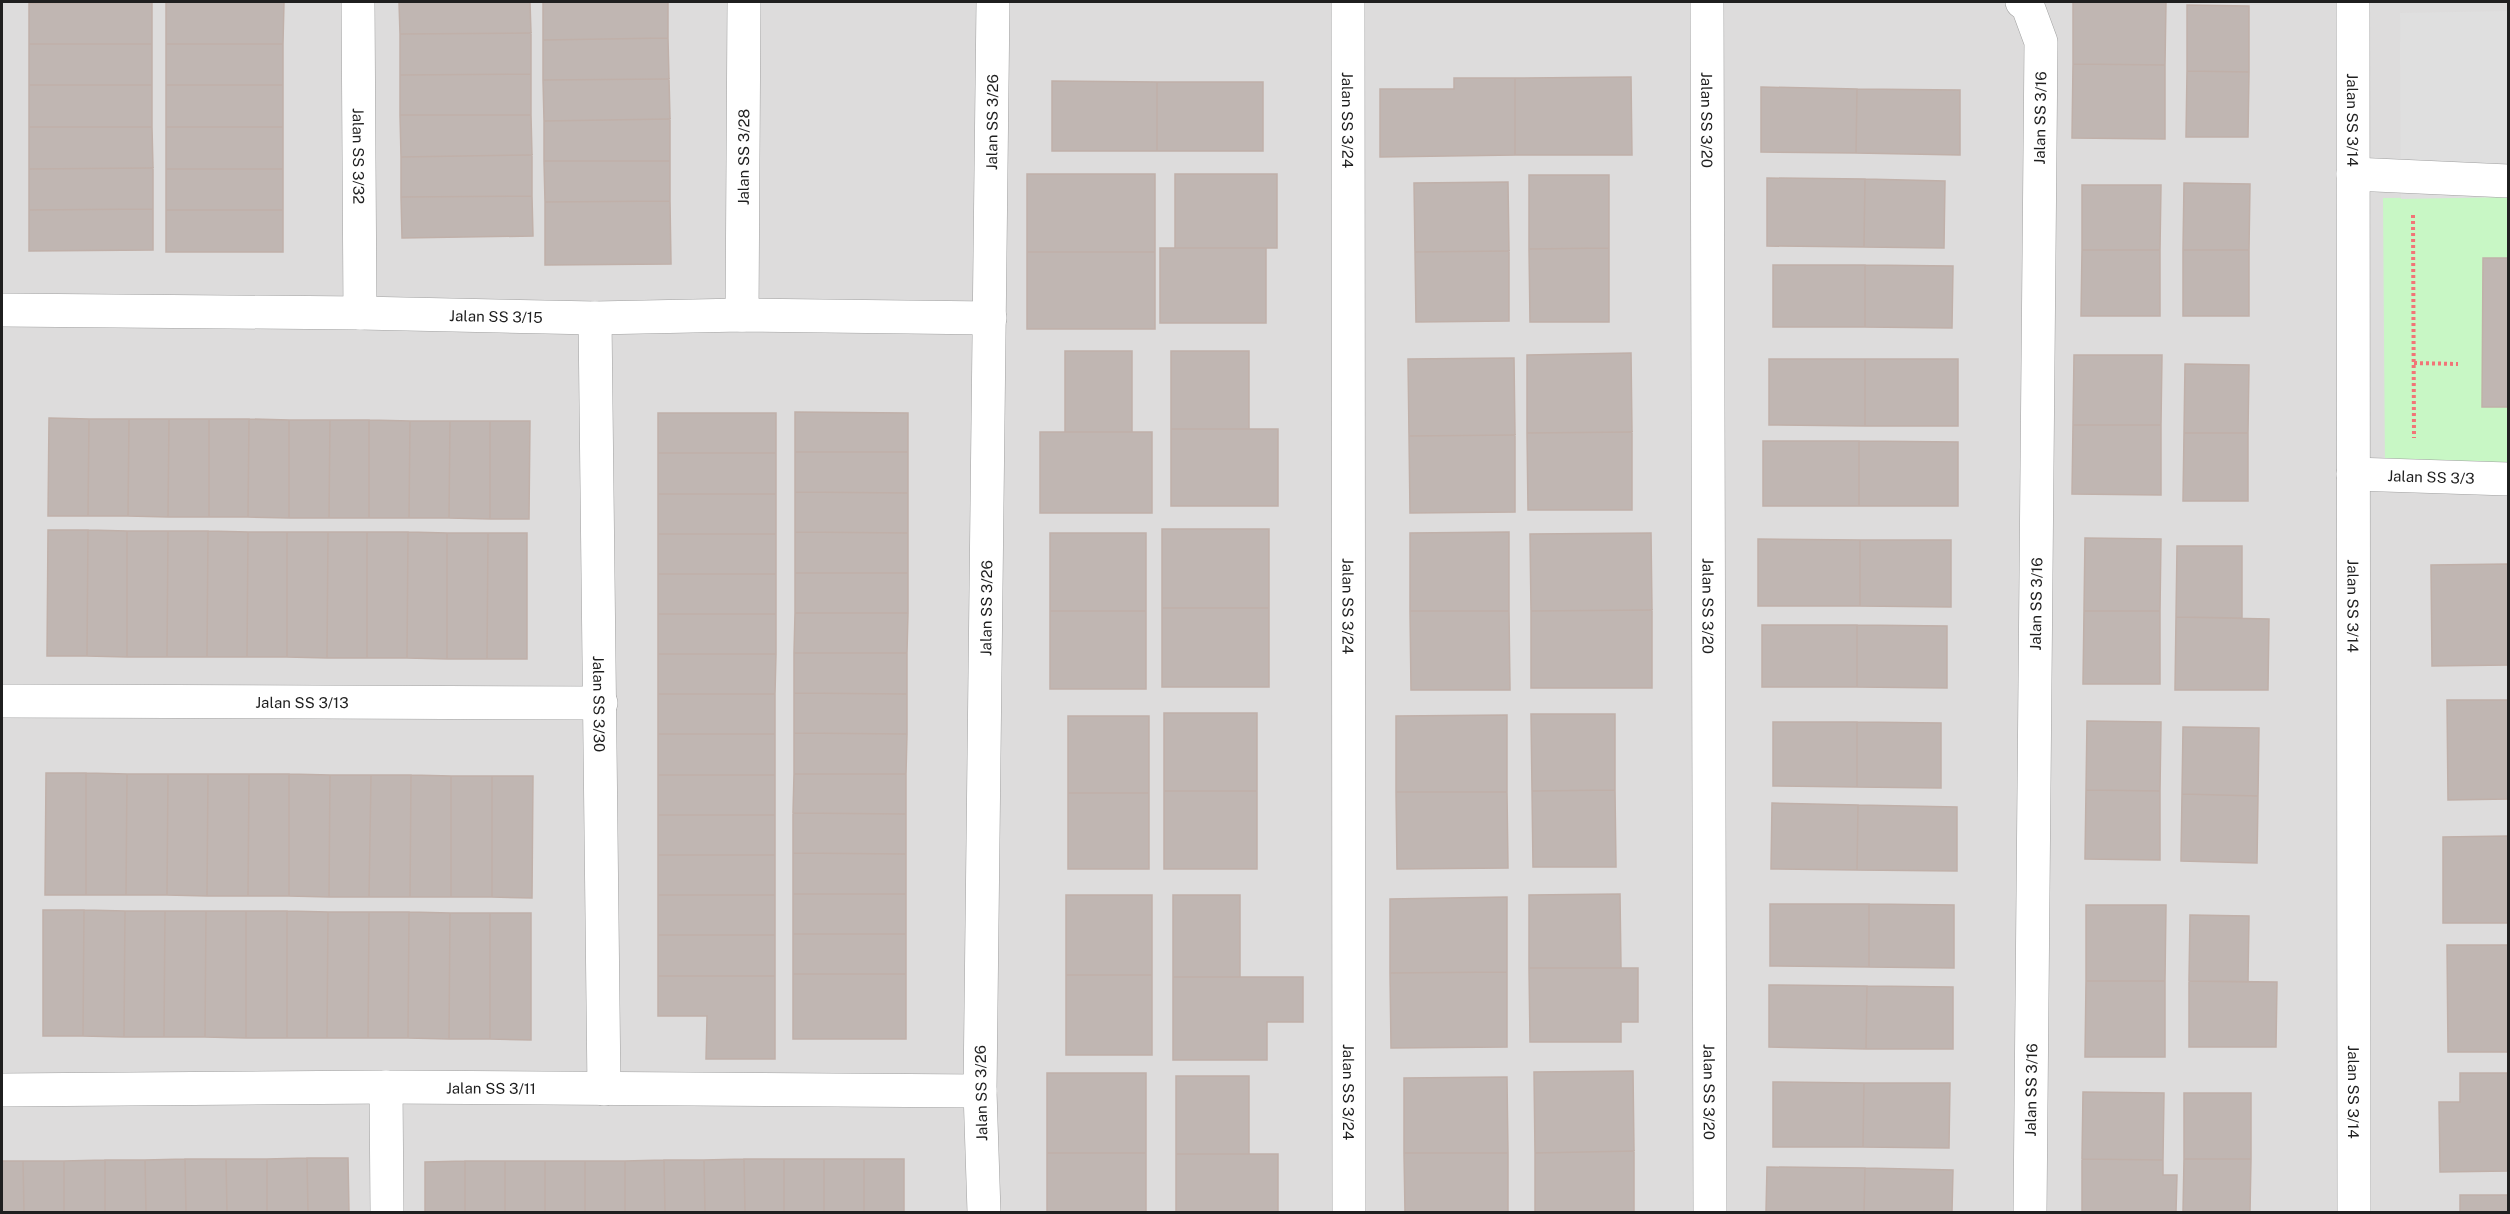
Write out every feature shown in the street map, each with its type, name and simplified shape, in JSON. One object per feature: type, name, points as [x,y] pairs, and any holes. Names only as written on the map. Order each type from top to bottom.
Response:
[{"type":"street","name":"Jalan SS 3/32","points":[[358,2],[360,313]]},
{"type":"street","name":"Jalan SS 3/28","points":[[742,315],[744,2]]},
{"type":"street","name":"Jalan SS 3/26","points":[[984,1212],[980,1091],[993,2]]},
{"type":"street","name":"Jalan SS 3/24","points":[[1348,2],[1349,1212]]},
{"type":"street","name":"Jalan SS 3/20","points":[[1707,2],[1710,1212]]},
{"type":"street","name":"Jalan SS 3/16","points":[[2022,2],[2027,4],[2041,42],[2030,1212]]},
{"type":"street","name":"Jalan SS 3/14","points":[[2353,2],[2354,1212]]},
{"type":"street","points":[[2353,174],[2508,181]]},
{"type":"street","name":"Jalan SS 3/15","points":[[2,310],[360,313],[595,318],[742,315],[990,318]]},
{"type":"street","name":"Jalan SS 3/30","points":[[595,318],[604,1089]]},
{"type":"street","name":"Jalan SS 3/3","points":[[2353,474],[2416,478],[2508,479]]},
{"type":"street","name":"Jalan SS 3/13","points":[[2,701],[601,703]]},
{"type":"street","points":[[386,1087],[387,1212]]},
{"type":"street","name":"Jalan SS 3/11","points":[[2,1090],[386,1087],[980,1091]]},
{"type":"path","points":[[2414,178],[2416,478]]},
{"type":"path","points":[[2414,363],[2458,364]]},
{"type":"shaded area","points":[[2,2],[2508,2],[2508,1212],[2,1212]]},
{"type":"shaded area","points":[[2508,11],[2508,197],[2401,199],[2400,13]]},
{"type":"green space","points":[[2508,197],[2508,470],[2385,471],[2383,198]]},
{"type":"building","points":[[29,2],[152,2],[29,3]]},
{"type":"building","points":[[152,2],[152,44],[29,44],[29,3]]},
{"type":"building","points":[[166,2],[284,2],[283,44],[166,44]]},
{"type":"building","points":[[399,2],[530,2],[531,33],[400,34]]},
{"type":"building","points":[[543,2],[668,2],[668,38],[543,40]]},
{"type":"building","points":[[2073,2],[2166,2],[2165,65],[2073,64]]},
{"type":"building","points":[[2187,5],[2249,6],[2249,72],[2187,71]]},
{"type":"building","points":[[531,33],[531,74],[400,75],[400,34]]},
{"type":"building","points":[[668,38],[669,79],[543,80],[543,40]]},
{"type":"building","points":[[29,44],[152,44],[152,85],[29,85]]},
{"type":"building","points":[[166,44],[283,44],[283,85],[166,85]]},
{"type":"building","points":[[2073,64],[2165,65],[2165,139],[2072,138]]},
{"type":"building","points":[[2187,71],[2249,72],[2248,137],[2186,137]]},
{"type":"building","points":[[531,74],[531,115],[400,115],[400,75]]},
{"type":"building","points":[[1631,77],[1632,155],[1515,155],[1515,78]]},
{"type":"building","points":[[1454,78],[1515,78],[1515,155],[1380,157],[1380,89],[1454,89]]},
{"type":"building","points":[[669,79],[670,119],[544,121],[543,80]]},
{"type":"building","points":[[1052,81],[1157,82],[1157,151],[1052,151]]},
{"type":"building","points":[[1157,82],[1263,82],[1263,151],[1157,151]]},
{"type":"building","points":[[29,85],[152,85],[152,127],[29,127]]},
{"type":"building","points":[[166,85],[283,85],[283,127],[166,127]]},
{"type":"building","points":[[1761,87],[1857,89],[1856,153],[1761,152]]},
{"type":"building","points":[[1857,89],[1960,90],[1960,155],[1856,153]]},
{"type":"building","points":[[400,115],[531,115],[532,155],[401,157]]},
{"type":"building","points":[[670,119],[670,161],[544,161],[544,121]]},
{"type":"building","points":[[29,127],[152,127],[153,168],[29,169]]},
{"type":"building","points":[[166,127],[283,127],[283,169],[166,169]]},
{"type":"building","points":[[532,155],[532,196],[401,197],[401,157]]},
{"type":"building","points":[[544,161],[670,161],[670,201],[545,202]]},
{"type":"building","points":[[153,168],[153,209],[29,210],[29,169]]},
{"type":"building","points":[[166,169],[283,169],[283,210],[166,210]]},
{"type":"building","points":[[1027,174],[1155,174],[1155,252],[1027,252]]},
{"type":"building","points":[[1175,174],[1277,174],[1277,248],[1175,248]]},
{"type":"building","points":[[1529,175],[1609,175],[1609,248],[1529,249]]},
{"type":"building","points":[[1767,178],[1865,179],[1864,247],[1767,246]]},
{"type":"building","points":[[1865,179],[1945,181],[1944,248],[1864,247]]},
{"type":"building","points":[[1508,182],[1509,251],[1415,252],[1414,183]]},
{"type":"building","points":[[2184,183],[2250,184],[2249,250],[2183,250]]},
{"type":"building","points":[[2082,185],[2161,185],[2160,250],[2082,250]]},
{"type":"building","points":[[532,196],[533,236],[402,238],[401,197]]},
{"type":"building","points":[[670,201],[671,264],[545,265],[545,202]]},
{"type":"building","points":[[153,209],[153,250],[29,251],[29,210]]},
{"type":"building","points":[[166,210],[283,210],[283,252],[166,252]]},
{"type":"building","points":[[1160,248],[1266,248],[1266,323],[1160,323]]},
{"type":"building","points":[[1609,248],[1609,322],[1530,322],[1529,249]]},
{"type":"building","points":[[2082,250],[2160,250],[2160,316],[2081,316]]},
{"type":"building","points":[[2183,250],[2249,250],[2249,316],[2183,316]]},
{"type":"building","points":[[1509,251],[1509,321],[1416,322],[1415,252]]},
{"type":"building","points":[[1027,252],[1155,252],[1155,329],[1027,329]]},
{"type":"building","points":[[2483,258],[2508,258],[2508,407],[2482,407]]},
{"type":"building","points":[[1773,265],[1865,265],[1865,327],[1773,327]]},
{"type":"building","points":[[1865,265],[1953,266],[1952,328],[1865,327]]},
{"type":"building","points":[[1065,351],[1132,351],[1132,432],[1065,432]]},
{"type":"building","points":[[1171,351],[1249,351],[1249,429],[1171,429]]},
{"type":"building","points":[[1631,353],[1632,432],[1527,433],[1527,355]]},
{"type":"building","points":[[2074,355],[2162,355],[2161,425],[2073,425]]},
{"type":"building","points":[[1514,358],[1515,435],[1409,436],[1408,359]]},
{"type":"building","points":[[1769,359],[1865,359],[1865,426],[1769,425]]},
{"type":"building","points":[[1865,359],[1958,359],[1958,426],[1865,426]]},
{"type":"building","points":[[2185,364],[2249,365],[2248,433],[2184,433]]},
{"type":"building","points":[[795,412],[908,413],[908,452],[795,452]]},
{"type":"building","points":[[658,413],[776,413],[776,453],[658,453]]},
{"type":"building","points":[[49,418],[89,419],[88,516],[48,516]]},
{"type":"building","points":[[89,419],[129,419],[128,516],[88,516]]},
{"type":"building","points":[[129,419],[169,419],[168,517],[128,516]]},
{"type":"building","points":[[169,419],[209,419],[209,517],[168,517]]},
{"type":"building","points":[[209,419],[249,419],[248,517],[209,517]]},
{"type":"building","points":[[249,419],[289,420],[289,518],[248,517]]},
{"type":"building","points":[[289,420],[330,420],[329,518],[289,518]]},
{"type":"building","points":[[330,420],[369,420],[369,518],[329,518]]},
{"type":"building","points":[[369,420],[410,421],[409,518],[369,518]]},
{"type":"building","points":[[410,421],[450,421],[449,518],[409,518]]},
{"type":"building","points":[[450,421],[490,421],[490,519],[449,518]]},
{"type":"building","points":[[490,421],[530,421],[529,519],[490,519]]},
{"type":"building","points":[[2073,425],[2161,425],[2161,495],[2072,494]]},
{"type":"building","points":[[1171,429],[1278,429],[1278,506],[1171,506]]},
{"type":"building","points":[[1040,432],[1152,432],[1152,513],[1040,513]]},
{"type":"building","points":[[1632,432],[1632,510],[1528,510],[1527,433]]},
{"type":"building","points":[[2184,433],[2248,433],[2248,501],[2183,501]]},
{"type":"building","points":[[1515,435],[1515,512],[1410,513],[1409,436]]},
{"type":"building","points":[[1763,441],[1859,441],[1859,506],[1763,506]]},
{"type":"building","points":[[1859,441],[1958,442],[1958,506],[1859,506]]},
{"type":"building","points":[[795,452],[908,452],[908,493],[795,492]]},
{"type":"building","points":[[658,453],[776,453],[776,494],[658,494]]},
{"type":"building","points":[[795,492],[908,493],[908,533],[795,532]]},
{"type":"building","points":[[658,494],[776,494],[776,534],[658,534]]},
{"type":"building","points":[[1162,529],[1269,529],[1269,608],[1162,608]]},
{"type":"building","points":[[48,530],[88,530],[87,656],[47,656]]},
{"type":"building","points":[[88,530],[127,531],[127,657],[87,656]]},
{"type":"building","points":[[127,531],[168,531],[167,657],[127,657]]},
{"type":"building","points":[[168,531],[208,531],[207,657],[167,657]]},
{"type":"building","points":[[208,531],[248,532],[247,657],[207,657]]},
{"type":"building","points":[[248,532],[287,532],[287,657],[247,657]]},
{"type":"building","points":[[287,532],[328,532],[327,658],[287,657]]},
{"type":"building","points":[[328,532],[367,532],[367,658],[327,658]]},
{"type":"building","points":[[367,532],[408,532],[407,658],[367,658]]},
{"type":"building","points":[[408,532],[447,533],[447,659],[407,658]]},
{"type":"building","points":[[795,532],[908,533],[908,573],[795,573]]},
{"type":"building","points":[[1509,532],[1509,611],[1410,611],[1410,533]]},
{"type":"building","points":[[447,533],[488,533],[487,659],[447,659]]},
{"type":"building","points":[[488,533],[527,533],[527,659],[487,659]]},
{"type":"building","points":[[1050,533],[1146,533],[1146,611],[1050,611]]},
{"type":"building","points":[[1651,533],[1652,610],[1531,611],[1530,534]]},
{"type":"building","points":[[658,534],[776,534],[776,574],[658,574]]},
{"type":"building","points":[[2085,538],[2161,539],[2160,611],[2084,611]]},
{"type":"building","points":[[1758,539],[1860,540],[1860,606],[1758,606]]},
{"type":"building","points":[[1860,540],[1951,540],[1951,607],[1860,606]]},
{"type":"building","points":[[2177,546],[2242,546],[2242,618],[2176,617]]},
{"type":"building","points":[[2508,564],[2508,665],[2432,666],[2431,565]]},
{"type":"building","points":[[795,573],[908,573],[908,613],[795,613]]},
{"type":"building","points":[[658,574],[776,574],[776,614],[658,614]]},
{"type":"building","points":[[1162,608],[1269,608],[1269,687],[1162,687]]},
{"type":"building","points":[[1652,610],[1652,688],[1531,688],[1531,611]]},
{"type":"building","points":[[1050,611],[1146,611],[1146,689],[1050,689]]},
{"type":"building","points":[[1410,611],[1509,611],[1510,690],[1411,690]]},
{"type":"building","points":[[2084,611],[2160,611],[2160,684],[2083,684]]},
{"type":"building","points":[[795,613],[908,613],[907,653],[794,653]]},
{"type":"building","points":[[658,614],[776,614],[776,654],[658,654]]},
{"type":"building","points":[[2176,617],[2269,619],[2268,690],[2175,690]]},
{"type":"building","points":[[1762,625],[1857,625],[1857,687],[1762,687]]},
{"type":"building","points":[[1857,625],[1947,626],[1947,688],[1857,687]]},
{"type":"building","points":[[794,653],[907,653],[907,694],[794,693]]},
{"type":"building","points":[[658,654],[776,654],[775,694],[658,694]]},
{"type":"building","points":[[794,693],[907,694],[907,734],[794,733]]},
{"type":"building","points":[[658,694],[775,694],[775,734],[658,734]]},
{"type":"building","points":[[2447,700],[2508,700],[2508,799],[2448,800]]},
{"type":"building","points":[[1164,713],[1257,713],[1257,791],[1164,791]]},
{"type":"building","points":[[1531,714],[1615,714],[1615,790],[1532,791]]},
{"type":"building","points":[[1507,715],[1507,792],[1396,792],[1396,716]]},
{"type":"building","points":[[1068,716],[1149,716],[1149,793],[1068,793]]},
{"type":"building","points":[[2087,721],[2161,722],[2160,791],[2086,790]]},
{"type":"building","points":[[1773,722],[1857,722],[1857,787],[1773,786]]},
{"type":"building","points":[[1857,722],[1941,723],[1941,788],[1857,787]]},
{"type":"building","points":[[2183,727],[2259,728],[2258,796],[2182,794]]},
{"type":"building","points":[[794,733],[907,734],[906,774],[794,774]]},
{"type":"building","points":[[658,734],[775,734],[775,775],[658,775]]},
{"type":"building","points":[[46,773],[86,773],[86,895],[45,895]]},
{"type":"building","points":[[86,773],[127,774],[126,895],[86,895]]},
{"type":"building","points":[[127,774],[168,774],[167,895],[126,895]]},
{"type":"building","points":[[168,774],[208,774],[207,896],[167,895]]},
{"type":"building","points":[[208,774],[249,774],[248,896],[207,896]]},
{"type":"building","points":[[249,774],[289,774],[289,896],[248,896]]},
{"type":"building","points":[[289,774],[330,775],[329,897],[289,896]]},
{"type":"building","points":[[794,774],[906,774],[906,814],[793,813]]},
{"type":"building","points":[[330,775],[371,775],[369,897],[329,897]]},
{"type":"building","points":[[371,775],[411,775],[410,897],[369,897]]},
{"type":"building","points":[[411,775],[451,776],[451,897],[410,897]]},
{"type":"building","points":[[658,775],[775,775],[775,815],[658,815]]},
{"type":"building","points":[[451,776],[492,776],[492,897],[451,897]]},
{"type":"building","points":[[492,776],[533,776],[532,898],[492,897]]},
{"type":"building","points":[[1615,790],[1616,867],[1533,867],[1532,791]]},
{"type":"building","points":[[2086,790],[2160,791],[2160,860],[2085,859]]},
{"type":"building","points":[[1164,791],[1257,791],[1257,869],[1164,869]]},
{"type":"building","points":[[1396,792],[1507,792],[1508,868],[1397,869]]},
{"type":"building","points":[[1068,793],[1149,793],[1149,869],[1068,869]]},
{"type":"building","points":[[2182,794],[2258,796],[2257,863],[2181,861]]},
{"type":"building","points":[[1772,803],[1858,805],[1857,870],[1771,869]]},
{"type":"building","points":[[1858,805],[1957,807],[1957,871],[1857,870]]},
{"type":"building","points":[[793,813],[906,814],[906,854],[793,853]]},
{"type":"building","points":[[658,815],[775,815],[775,855],[658,855]]},
{"type":"building","points":[[2508,836],[2508,923],[2443,923],[2443,837]]},
{"type":"building","points":[[793,853],[906,854],[906,894],[793,894]]},
{"type":"building","points":[[658,855],[775,855],[775,895],[658,895]]},
{"type":"building","points":[[793,894],[906,894],[906,934],[793,934]]},
{"type":"building","points":[[1620,894],[1621,968],[1529,968],[1529,895]]},
{"type":"building","points":[[658,895],[775,895],[775,935],[658,935]]},
{"type":"building","points":[[1066,895],[1152,895],[1152,975],[1066,975]]},
{"type":"building","points":[[1173,895],[1240,895],[1240,977],[1173,977]]},
{"type":"building","points":[[1507,897],[1507,972],[1390,973],[1390,899]]},
{"type":"building","points":[[1770,904],[1869,904],[1869,967],[1770,966]]},
{"type":"building","points":[[1869,904],[1954,905],[1954,968],[1869,967]]},
{"type":"building","points":[[2086,905],[2166,905],[2165,981],[2086,981]]},
{"type":"building","points":[[43,910],[84,910],[83,1036],[43,1036]]},
{"type":"building","points":[[84,910],[125,911],[124,1037],[83,1036]]},
{"type":"building","points":[[125,911],[165,911],[164,1037],[124,1037]]},
{"type":"building","points":[[165,911],[206,911],[205,1037],[164,1037]]},
{"type":"building","points":[[206,911],[246,911],[246,1038],[205,1037]]},
{"type":"building","points":[[246,911],[287,911],[287,1038],[246,1038]]},
{"type":"building","points":[[287,911],[328,912],[327,1038],[287,1038]]},
{"type":"building","points":[[328,912],[369,912],[368,1038],[327,1038]]},
{"type":"building","points":[[369,912],[409,912],[408,1038],[368,1038]]},
{"type":"building","points":[[409,912],[450,913],[449,1039],[408,1038]]},
{"type":"building","points":[[450,913],[490,913],[490,1039],[449,1039]]},
{"type":"building","points":[[490,913],[531,913],[531,1040],[490,1039]]},
{"type":"building","points":[[2190,915],[2249,916],[2248,982],[2189,981]]},
{"type":"building","points":[[793,934],[906,934],[906,974],[793,974]]},
{"type":"building","points":[[658,935],[775,935],[775,976],[658,976]]},
{"type":"building","points":[[2447,945],[2508,945],[2508,1052],[2448,1052]]},
{"type":"building","points":[[1529,968],[1638,968],[1638,1022],[1621,1022],[1621,1042],[1530,1042]]},
{"type":"building","points":[[1507,972],[1507,1047],[1391,1048],[1390,973]]},
{"type":"building","points":[[793,974],[906,974],[906,1039],[793,1039]]},
{"type":"building","points":[[1066,975],[1152,975],[1152,1055],[1066,1055]]},
{"type":"building","points":[[658,976],[775,976],[775,1059],[706,1059],[707,1016],[658,1016]]},
{"type":"building","points":[[1173,977],[1303,977],[1303,1022],[1267,1022],[1267,1060],[1173,1060]]},
{"type":"building","points":[[2086,981],[2165,981],[2165,1057],[2085,1057]]},
{"type":"building","points":[[2189,981],[2277,982],[2276,1047],[2189,1047]]},
{"type":"building","points":[[1769,985],[1867,986],[1866,1049],[1769,1047]]},
{"type":"building","points":[[1867,986],[1953,987],[1953,1049],[1866,1049]]},
{"type":"building","points":[[1633,1071],[1634,1151],[1535,1153],[1534,1072]]},
{"type":"building","points":[[1047,1073],[1146,1073],[1146,1153],[1047,1153]]},
{"type":"building","points":[[2460,1073],[2508,1073],[2508,1171],[2440,1172],[2439,1102],[2460,1102]]},
{"type":"building","points":[[1176,1076],[1249,1076],[1249,1154],[1176,1154]]},
{"type":"building","points":[[1507,1077],[1508,1153],[1404,1153],[1404,1078]]},
{"type":"building","points":[[1773,1082],[1864,1083],[1863,1147],[1773,1147]]},
{"type":"building","points":[[1864,1083],[1950,1083],[1949,1148],[1863,1147]]},
{"type":"building","points":[[2083,1092],[2164,1093],[2163,1160],[2082,1159]]},
{"type":"building","points":[[2184,1093],[2251,1093],[2251,1159],[2184,1159]]},
{"type":"building","points":[[1634,1151],[1634,1212],[1535,1212],[1535,1153]]},
{"type":"building","points":[[1047,1153],[1146,1153],[1146,1212],[1047,1212]]},
{"type":"building","points":[[1404,1153],[1508,1153],[1508,1212],[1405,1212]]},
{"type":"building","points":[[1176,1154],[1278,1154],[1278,1212],[1176,1212]]},
{"type":"building","points":[[307,1158],[348,1158],[349,1212],[308,1212]]},
{"type":"building","points":[[307,1158],[308,1212],[267,1212],[267,1159]]},
{"type":"building","points":[[185,1159],[186,1212],[146,1212],[145,1160]]},
{"type":"building","points":[[185,1159],[226,1159],[227,1212],[186,1212]]},
{"type":"building","points":[[226,1159],[267,1159],[267,1212],[227,1212]]},
{"type":"building","points":[[744,1159],[745,1212],[705,1212],[704,1160]]},
{"type":"building","points":[[744,1159],[784,1159],[784,1212],[745,1212]]},
{"type":"building","points":[[784,1159],[824,1159],[824,1212],[784,1212]]},
{"type":"building","points":[[824,1159],[864,1159],[864,1212],[824,1212]]},
{"type":"building","points":[[864,1159],[904,1159],[904,1212],[864,1212]]},
{"type":"building","points":[[2082,1159],[2163,1160],[2163,1175],[2177,1175],[2176,1212],[2082,1212]]},
{"type":"building","points":[[2184,1159],[2251,1159],[2250,1212],[2183,1212]]},
{"type":"building","points":[[105,1160],[105,1212],[64,1212],[64,1161]]},
{"type":"building","points":[[105,1160],[145,1160],[146,1212],[105,1212]]},
{"type":"building","points":[[664,1160],[665,1212],[625,1212],[625,1161]]},
{"type":"building","points":[[664,1160],[704,1160],[705,1212],[665,1212]]},
{"type":"building","points":[[2,1161],[23,1161],[24,1212],[2,1212]]},
{"type":"building","points":[[23,1161],[64,1161],[64,1212],[24,1212]]},
{"type":"building","points":[[465,1161],[465,1212],[425,1212],[425,1162]]},
{"type":"building","points":[[465,1161],[505,1161],[505,1212],[465,1212]]},
{"type":"building","points":[[505,1161],[545,1161],[545,1212],[505,1212]]},
{"type":"building","points":[[545,1161],[585,1161],[585,1212],[545,1212]]},
{"type":"building","points":[[585,1161],[625,1161],[625,1212],[585,1212]]},
{"type":"building","points":[[1767,1167],[1865,1168],[1864,1212],[1766,1212]]},
{"type":"building","points":[[1865,1168],[1953,1170],[1952,1212],[1864,1212]]},
{"type":"building","points":[[2460,1195],[2508,1195],[2508,1212],[2460,1212]]}]
